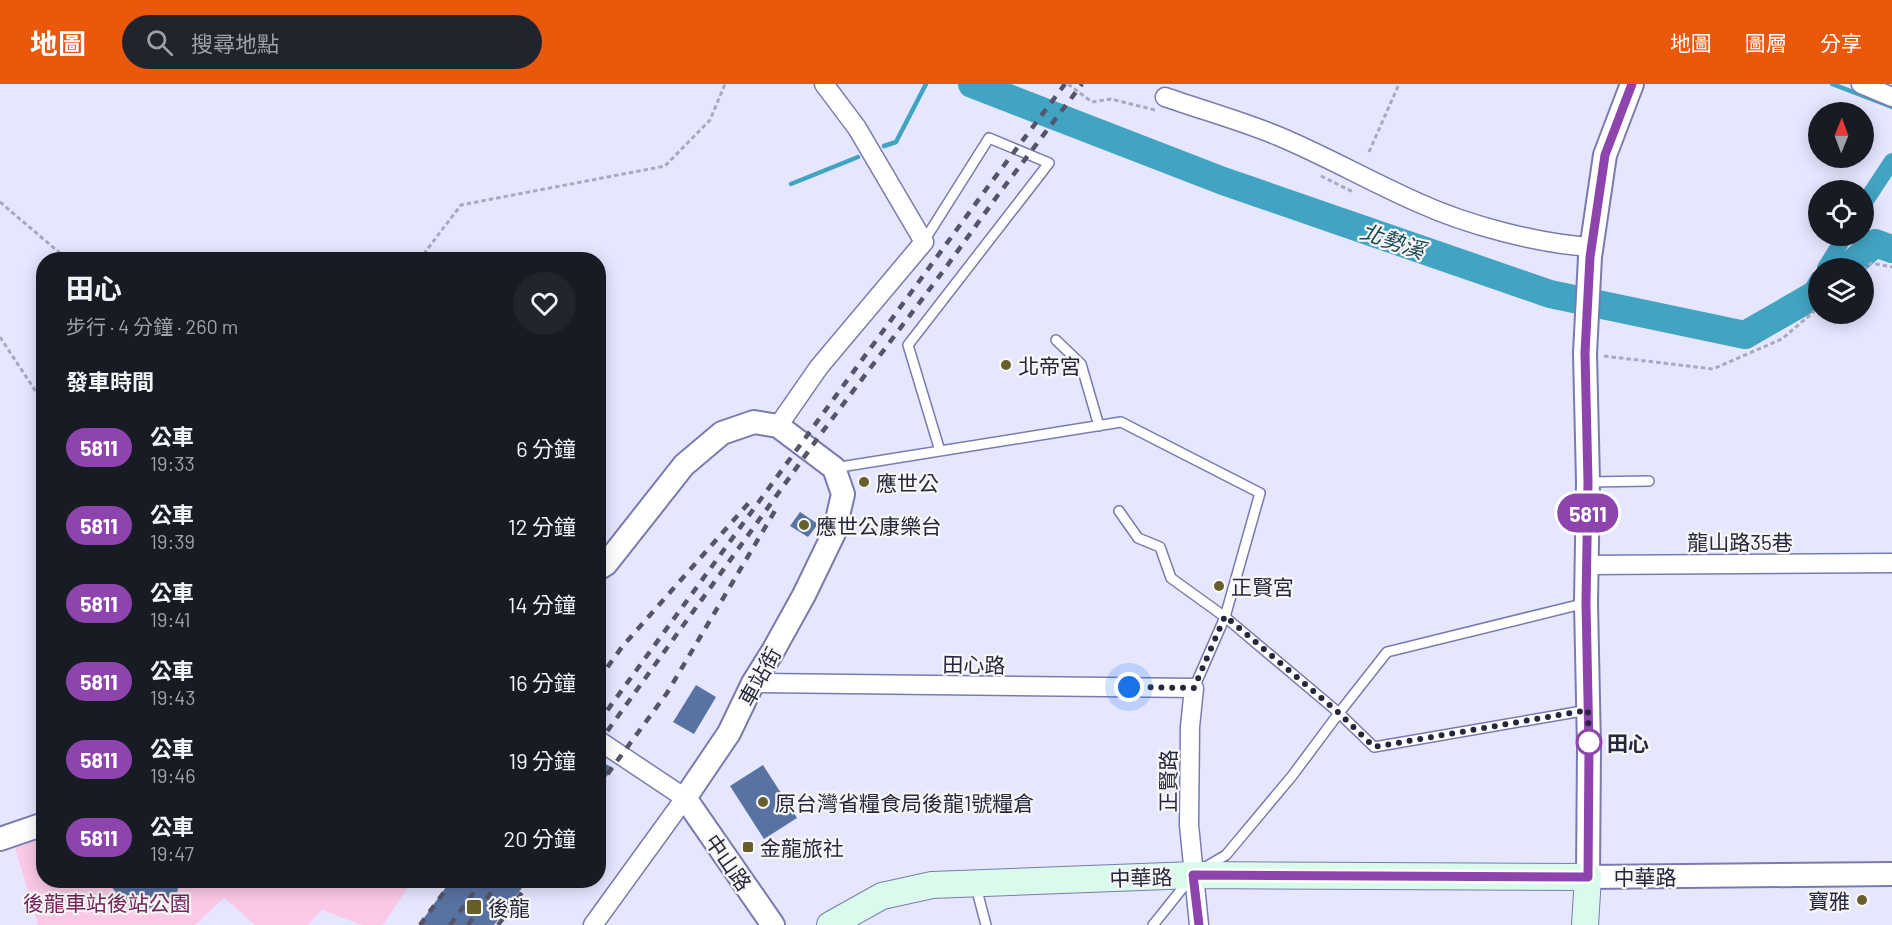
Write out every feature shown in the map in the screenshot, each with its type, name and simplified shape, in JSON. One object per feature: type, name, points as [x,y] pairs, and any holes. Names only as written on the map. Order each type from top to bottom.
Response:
[{"type":"main road","name":"中華路","points":[[830,925],[882,896],[932,885],[974,882],[1193,875],[1588,877]]},
{"type":"main road","points":[[1585,925],[1588,877]]},
{"type":"street","points":[[778,426],[819,367],[924,242],[857,128],[824,84]]},
{"type":"street","points":[[1588,877],[1586,603],[1588,482],[1594,354],[1591,252],[1605,155],[1632,84]]},
{"type":"street","points":[[1861,84],[1892,97]]},
{"type":"street","points":[[1165,97],[1276,135],[1420,204],[1486,227],[1591,252]]},
{"type":"street","points":[[606,564],[684,465],[722,433],[754,422],[778,426],[834,468]]},
{"type":"street","name":"車站街","points":[[593,925],[729,733],[753,683],[799,604],[834,533],[843,494],[834,468]]},
{"type":"street","name":"龍山路35巷","points":[[1587,565],[1892,562]]},
{"type":"street","name":"田心路","points":[[753,683],[1194,688]]},
{"type":"street","name":"正賢路","points":[[1194,688],[1190,727],[1189,814],[1199,925]]},
{"type":"street","points":[[606,745],[685,798]]},
{"type":"street","name":"中山路","points":[[685,798],[773,925]]},
{"type":"street","points":[[0,838],[36,827]]},
{"type":"street","name":"中華路","points":[[1588,877],[1892,874]]},
{"type":"lane","points":[[924,242],[989,138],[1049,163],[908,345],[940,451]]},
{"type":"lane","points":[[1056,340],[1081,364],[1099,426]]},
{"type":"lane","points":[[834,468],[1121,422],[1260,493],[1225,616],[1194,688]]},
{"type":"lane","points":[[1588,482],[1649,481]]},
{"type":"lane","points":[[1119,511],[1138,538],[1160,547],[1171,578],[1225,616],[1339,713],[1374,747],[1588,710]]},
{"type":"lane","points":[[1153,925],[1193,875],[1226,855],[1292,776],[1387,652],[1586,603]]},
{"type":"lane","points":[[974,882],[986,925]]},
{"type":"path","points":[[425,252],[461,205],[665,166],[710,120],[725,84]]},
{"type":"path","points":[[1369,152],[1399,84]]},
{"type":"path","points":[[0,202],[59,252]]},
{"type":"path","points":[[1874,264],[1892,267]]},
{"type":"path","points":[[1594,354],[1713,369],[1782,339],[1808,317]]},
{"type":"path","points":[[0,337],[36,392]]},
{"type":"green space","name":"後龍車站後站公園","points":[[36,840],[36,888],[407,888],[383,925],[362,925],[322,910],[308,925],[255,925],[224,898],[195,925],[38,925],[15,848]]},
{"type":"building","name":"應世公康樂台","points":[[800,512],[818,524],[808,537],[790,526]]},
{"type":"building","points":[[696,685],[716,697],[694,734],[673,722]]},
{"type":"building","points":[[606,764],[613,768],[606,777]]},
{"type":"building","name":"原台灣省糧食局後龍1號糧倉","points":[[763,765],[797,818],[764,839],[730,786]]},
{"type":"building","points":[[112,888],[178,888],[177,893],[144,912],[140,907],[134,912]]},
{"type":"building","points":[[445,888],[522,888],[494,925],[419,925]]},
{"type":"waterway","points":[[884,146],[896,142],[926,84]]},
{"type":"waterway","name":"北勢溪","points":[[972,84],[1223,181],[1550,294],[1745,335],[1808,299]]},
{"type":"waterway","points":[[1832,84],[1892,107]]},
{"type":"waterway","points":[[791,184],[858,157]]},
{"type":"waterway","points":[[1874,188],[1892,161]]},
{"type":"waterway","name":"北勢溪","points":[[1858,258],[1875,243],[1892,249]]},
{"type":"waterway","points":[[1831,258],[1839,246]]},
{"type":"waterway","points":[[1806,300],[1808,296]]},
{"type":"railway","points":[[606,712],[1065,84]]},
{"type":"railway","points":[[606,733],[820,435],[1082,84]]},
{"type":"railway","points":[[606,669],[622,647],[753,498]]},
{"type":"railway","points":[[606,776],[667,693],[776,509]]},
{"type":"railway","points":[[420,925],[447,888]]},
{"type":"railway","points":[[450,925],[477,888]]},
{"type":"railway","points":[[468,925],[494,888]]},
{"type":"railway","points":[[498,925],[525,888]]},
{"type":"bus line","name":"5811","points":[[1199,925],[1193,875],[1588,877],[1589,748],[1586,603],[1588,482],[1585,353],[1590,257],[1605,155],[1632,84]]},
{"type":"place","name":"北帝宮","points":[[1006,365]]},
{"type":"place","name":"應世公","points":[[864,482]]},
{"type":"place","name":"應世公康樂台","points":[[804,525]]},
{"type":"place","name":"正賢宮","points":[[1219,586]]},
{"type":"place","name":"田心","points":[[1589,742]]},
{"type":"place","name":"原台灣省糧食局後龍1號糧倉","points":[[763,802]]},
{"type":"place","name":"金龍旅社","points":[[748,847]]},
{"type":"place","name":"寶雅","points":[[1862,900]]},
{"type":"place","name":"後龍","points":[[474,907]]},
{"type":"route","points":[[1129,687],[1194,688],[1225,616],[1339,713],[1374,747],[1588,710],[1589,748],[1589,742]]}]
